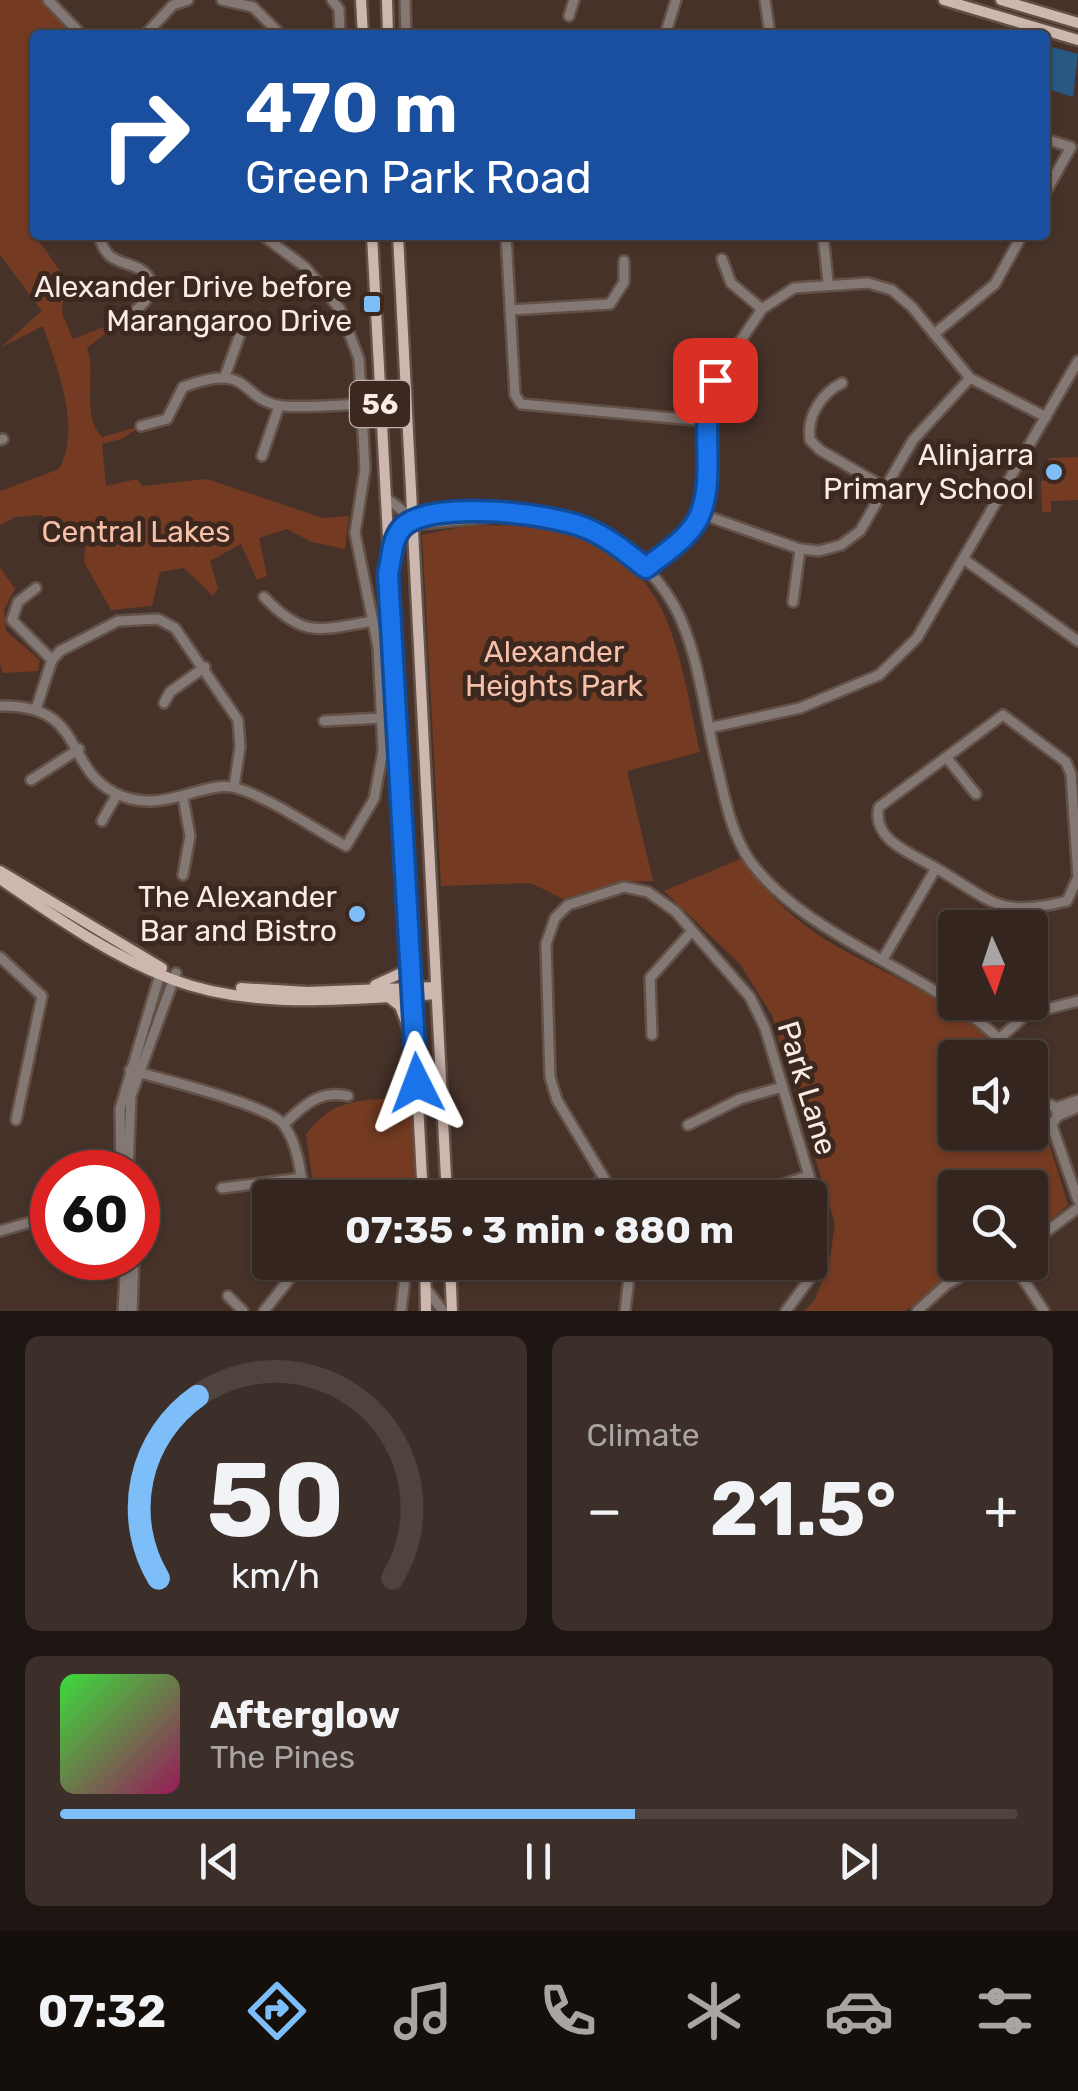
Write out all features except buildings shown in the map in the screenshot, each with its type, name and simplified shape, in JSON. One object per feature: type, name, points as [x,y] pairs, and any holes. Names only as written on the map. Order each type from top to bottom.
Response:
[{"type":"main road","points":[[361,0],[363,30]]},
{"type":"main road","points":[[387,0],[388,30]]},
{"type":"main road","points":[[944,0],[1044,30]]},
{"type":"main road","points":[[1001,0],[1078,23]]},
{"type":"main road","points":[[1050,32],[1078,40]]},
{"type":"main road","name":"56","points":[[372,240],[422,1180]]},
{"type":"main road","name":"56","points":[[398,240],[446,1180]]},
{"type":"main road","points":[[0,874],[120,956],[175,976],[272,999],[384,997],[412,992]]},
{"type":"main road","points":[[359,990],[410,969]]},
{"type":"main road","points":[[175,976],[239,988],[436,991]]},
{"type":"main road","points":[[384,997],[400,1006],[415,1045]]},
{"type":"main road","points":[[426,1280],[426,1311]]},
{"type":"main road","points":[[451,1280],[452,1311]]},
{"type":"street","points":[[48,0],[77,30]]},
{"type":"street","points":[[149,30],[172,2],[188,0]]},
{"type":"street","points":[[222,0],[253,7],[276,30]]},
{"type":"street","points":[[332,0],[339,10],[340,30]]},
{"type":"street","points":[[404,0],[406,30]]},
{"type":"street","points":[[569,16],[574,0]]},
{"type":"street","points":[[667,30],[676,0]]},
{"type":"street","points":[[765,0],[769,30]]},
{"type":"street","points":[[1050,141],[1071,147],[1050,184]]},
{"type":"street","points":[[101,240],[109,256],[138,268],[150,280],[148,298],[124,319]]},
{"type":"street","points":[[0,706],[36,708],[60,723],[96,779],[117,794],[136,801],[234,787],[346,846],[374,799],[382,776],[381,718],[374,621],[358,566],[355,533],[364,486],[359,358],[340,308],[305,267],[269,240]]},
{"type":"street","points":[[279,248],[284,240]]},
{"type":"street","points":[[506,240],[515,395],[521,404],[705,421]]},
{"type":"street","points":[[824,240],[828,282]]},
{"type":"street","points":[[934,334],[995,284],[1019,240]]},
{"type":"street","points":[[722,259],[732,283],[762,309]]},
{"type":"street","points":[[510,310],[610,304],[624,282],[624,260]]},
{"type":"street","points":[[646,568],[683,537],[701,514],[705,421],[715,380],[762,309],[794,288],[828,282],[868,282],[892,290],[970,378],[1046,417]]},
{"type":"street","points":[[225,376],[238,337]]},
{"type":"street","points":[[708,728],[800,708],[878,674],[918,638],[1078,361]]},
{"type":"street","points":[[141,426],[166,419],[183,388],[225,376],[240,380],[279,406],[362,404]]},
{"type":"street","points":[[701,514],[800,549],[818,550],[850,538],[860,531],[913,440],[970,378]]},
{"type":"street","points":[[842,383],[828,390],[812,416],[810,440],[820,450],[884,487]]},
{"type":"street","points":[[262,456],[279,406]]},
{"type":"street","points":[[385,496],[414,520]]},
{"type":"street","points":[[388,573],[398,534],[420,515],[547,517],[588,528],[646,568],[680,621],[731,821],[749,859],[784,897],[978,1017],[1000,1038],[1027,1014],[1078,1002]]},
{"type":"street","points":[[793,602],[800,549]]},
{"type":"street","points":[[965,560],[1078,640]]},
{"type":"street","points":[[36,588],[18,602],[12,620],[52,660]]},
{"type":"street","points":[[264,596],[294,625],[310,630],[374,621]]},
{"type":"street","points":[[36,708],[52,660],[60,651],[118,621],[158,619],[175,628],[238,720],[240,746],[234,787]]},
{"type":"street","points":[[164,703],[170,692],[204,667]]},
{"type":"street","points":[[1002,716],[1055,751],[1071,774],[1078,877],[1067,900],[1024,911],[1006,908],[936,868],[882,835],[876,819],[880,806],[1002,716]]},
{"type":"street","points":[[324,720],[381,718]]},
{"type":"street","points":[[31,780],[79,749]]},
{"type":"street","points":[[947,758],[976,794]]},
{"type":"street","points":[[102,822],[117,794]]},
{"type":"street","points":[[183,797],[190,836],[183,875]]},
{"type":"street","points":[[883,959],[936,868]]},
{"type":"street","name":"Park Lane","points":[[604,1179],[557,1100],[550,1076],[548,932],[568,905],[624,887],[648,892],[674,911],[750,997],[765,1028],[821,1216],[814,1272],[786,1311]]},
{"type":"street","points":[[652,1036],[650,978],[692,932]]},
{"type":"street","points":[[0,957],[42,996],[16,1120]]},
{"type":"street","points":[[134,1071],[161,971]]},
{"type":"street","points":[[123,1150],[120,1109],[175,976]]},
{"type":"street","points":[[134,1071],[260,1109],[284,1124],[302,1178],[222,1188]]},
{"type":"street","points":[[688,1125],[740,1099],[782,1087]]},
{"type":"street","points":[[284,1124],[313,1099],[329,1094],[348,1096]]},
{"type":"street","points":[[1052,1113],[1078,1103]]},
{"type":"street","points":[[1048,1107],[1078,1200]]},
{"type":"street","points":[[796,1180],[808,1176]]},
{"type":"street","points":[[1048,1230],[1078,1208]]},
{"type":"street","points":[[0,1231],[30,1222]]},
{"type":"street","points":[[124,1311],[125,1280]]},
{"type":"street","points":[[132,1311],[133,1280]]},
{"type":"street","points":[[264,1311],[289,1280]]},
{"type":"street","points":[[401,1311],[404,1280]]},
{"type":"street","points":[[625,1311],[629,1280]]},
{"type":"street","points":[[918,1311],[954,1280]]},
{"type":"street","points":[[1024,1280],[1044,1311]]},
{"type":"street","points":[[426,1288],[443,1311]]},
{"type":"street","points":[[228,1296],[242,1311]]},
{"type":"green space","points":[[0,0],[48,0],[77,30],[30,30],[30,240],[38,240],[65,278],[62,313],[73,339],[124,319],[87,348],[95,428],[102,437],[141,426],[122,439],[102,444],[106,486],[137,479],[142,486],[207,479],[323,518],[349,516],[345,549],[312,542],[287,529],[259,538],[267,576],[257,580],[241,544],[210,561],[218,588],[213,596],[184,568],[160,572],[152,606],[111,610],[84,562],[87,530],[55,530],[42,515],[15,517],[0,525],[0,491],[59,469],[65,453],[68,417],[43,326],[0,348],[42,311],[0,255]]},
{"type":"green space","points":[[1078,457],[1078,500],[1051,501],[1051,512],[1042,512],[1041,481],[1049,480],[1049,458]]},
{"type":"green space","name":"Alexander Heights Park","points":[[529,525],[576,536],[612,553],[638,575],[658,602],[672,634],[700,752],[627,771],[653,881],[618,882],[563,899],[531,883],[441,886],[422,535],[466,526]]},
{"type":"green space","name":"Central Lakes","points":[[0,567],[15,589],[4,610],[6,631],[40,660],[38,671],[3,673]]},
{"type":"green space","points":[[740,859],[805,925],[938,1001],[938,1020],[968,1021],[989,1040],[938,1040],[938,1150],[1048,1150],[1048,1140],[1068,1205],[1048,1222],[1048,1170],[938,1170],[938,1280],[951,1280],[905,1311],[804,1311],[814,1301],[823,1280],[827,1280],[835,1224],[827,1197],[827,1180],[822,1180],[772,1015],[740,964],[664,891]]},
{"type":"green space","points":[[411,1097],[416,1180],[313,1180],[306,1135],[316,1122],[339,1106]]},
{"type":"water","points":[[1050,46],[1078,54],[1073,97],[1050,90]]},
{"type":"place","name":"Alexander Drive before Marangaroo Drive","points":[[372,304]]},
{"type":"place","name":"Alinjarra Primary School","points":[[1054,472]]},
{"type":"place","name":"The Alexander Bar and Bistro","points":[[357,914]]},
{"type":"route","points":[[417,1083],[388,573],[394,542],[404,526],[420,515],[490,512],[547,517],[588,528],[646,568],[683,537],[701,514],[705,421],[715,380]]}]
